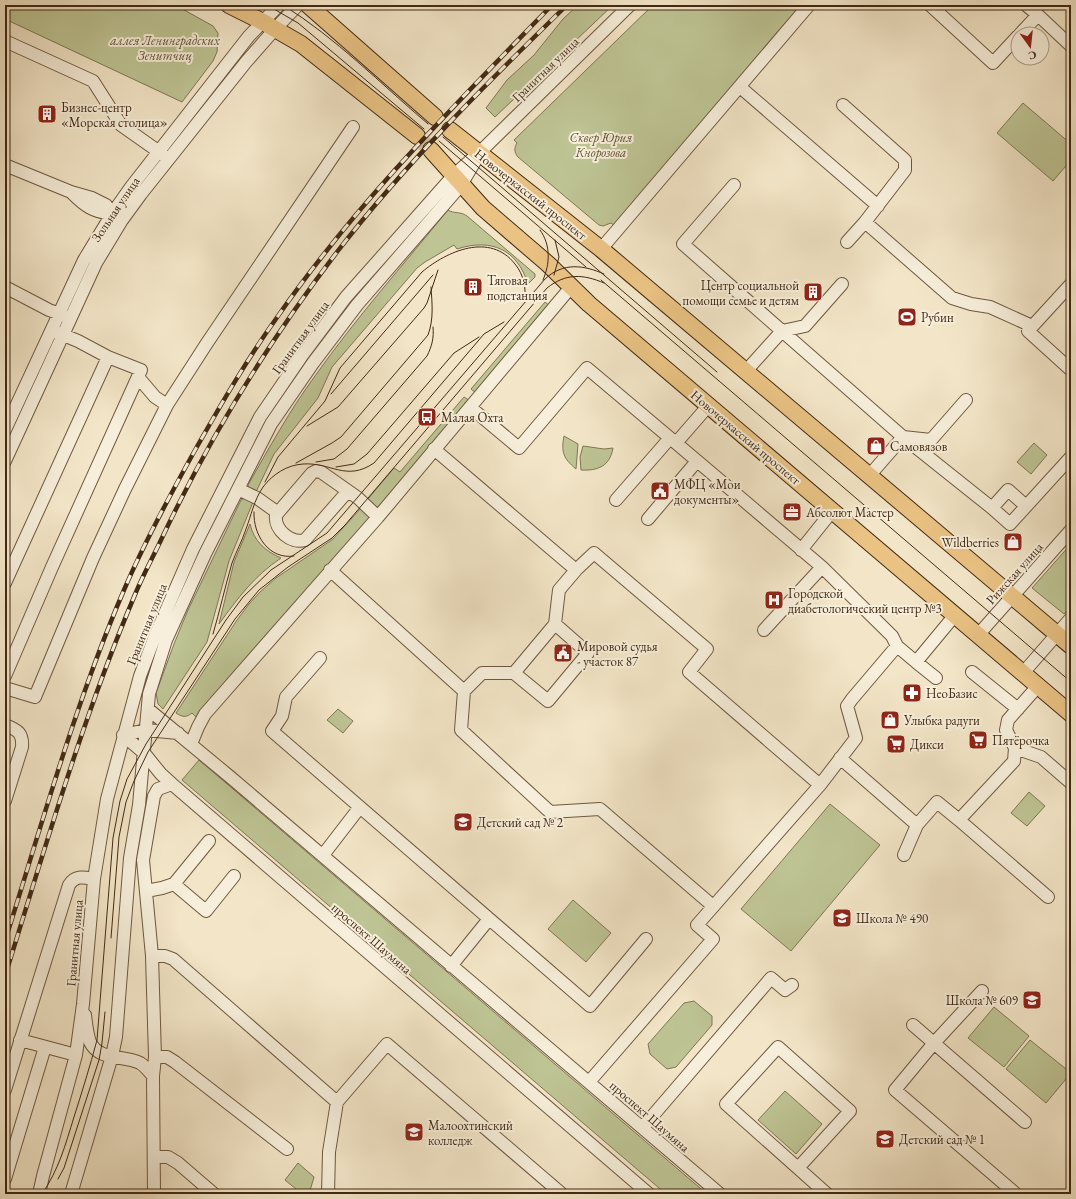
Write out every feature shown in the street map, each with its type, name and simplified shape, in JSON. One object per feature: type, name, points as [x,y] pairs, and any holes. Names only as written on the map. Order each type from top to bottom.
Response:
[{"type":"main road","points":[[229,5],[269,25],[301,44],[416,135]]},
{"type":"main road","points":[[308,5],[433,116]]},
{"type":"main road","name":"Новочеркасский проспект","points":[[450,130],[516,180],[601,249],[1071,646]]},
{"type":"main road","name":"Новочеркасский проспект","points":[[431,150],[483,208],[548,264],[589,304],[1071,714]]},
{"type":"street","name":"Зольная улица","points":[[5,430],[84,260],[117,217],[168,159],[246,62],[269,25],[279,5]]},
{"type":"street","name":"Зольная улица","points":[[5,461],[10,436],[63,335],[117,217],[159,152],[250,36],[298,5]]},
{"type":"street","name":"Гранитная улица","points":[[71,1194],[112,1056],[116,1037],[130,858],[139,805],[149,694],[166,640],[205,554],[272,424],[318,357],[357,305],[479,153],[630,5]]},
{"type":"street","points":[[601,249],[809,5]]},
{"type":"street","points":[[930,5],[993,63],[1010,45]]},
{"type":"street","points":[[1026,5],[1071,46]]},
{"type":"street","points":[[1028,26],[1038,15]]},
{"type":"street","points":[[5,41],[93,81],[121,125],[168,159]]},
{"type":"street","points":[[740,87],[878,206]]},
{"type":"street","points":[[843,105],[905,160],[905,170],[878,206],[847,242]]},
{"type":"street","points":[[5,688],[34,697],[124,489],[167,406],[207,343],[353,127]]},
{"type":"street","points":[[5,165],[71,192],[92,198],[106,205],[117,217]]},
{"type":"street","name":"Гранитная улица","points":[[39,1194],[76,1055],[83,1004],[94,879],[107,798],[140,676],[155,636],[193,549],[260,418],[301,357],[346,297],[457,180]]},
{"type":"street","points":[[734,185],[683,244],[903,437],[1010,524],[1070,458]]},
{"type":"street","points":[[865,222],[952,298],[971,304],[990,307],[1032,326]]},
{"type":"street","points":[[746,371],[782,331],[805,326],[842,284]]},
{"type":"street","points":[[1071,284],[1028,331],[1071,370]]},
{"type":"street","points":[[5,287],[59,314],[71,318]]},
{"type":"street","points":[[191,744],[205,714],[378,517],[571,287]]},
{"type":"street","points":[[5,676],[55,560],[141,370],[108,357],[52,330]]},
{"type":"street","points":[[5,583],[108,357]]},
{"type":"street","points":[[470,407],[519,448],[587,368],[822,567],[892,636],[897,646],[936,678]]},
{"type":"street","points":[[138,377],[155,397],[167,406]]},
{"type":"street","points":[[903,437],[931,440],[966,400]]},
{"type":"street","points":[[616,500],[709,405]]},
{"type":"street","points":[[869,476],[903,437]]},
{"type":"street","points":[[434,449],[576,570]]},
{"type":"street","points":[[648,519],[697,461]]},
{"type":"street","points":[[348,491],[305,540],[300,542],[293,541],[277,525],[276,519],[278,513],[312,473],[316,471],[321,472],[358,498],[378,517]]},
{"type":"street","points":[[238,489],[257,498],[278,513]]},
{"type":"street","points":[[992,508],[1008,490],[1026,506]]},
{"type":"street","points":[[801,550],[832,510]]},
{"type":"street","name":"Рижская улица","points":[[978,635],[1071,530]]},
{"type":"street","points":[[514,673],[555,624],[560,590],[576,570],[594,553],[707,649],[689,672],[820,784]]},
{"type":"street","points":[[764,630],[822,567]]},
{"type":"street","points":[[330,570],[464,691]]},
{"type":"street","points":[[916,662],[955,615]]},
{"type":"street","points":[[1023,673],[1071,618]]},
{"type":"street","points":[[555,624],[588,653],[548,701],[514,673],[482,673],[464,691],[461,730],[550,812],[600,809],[713,906]]},
{"type":"street","points":[[589,1082],[713,939],[697,925],[820,784],[856,738],[847,706],[897,646]]},
{"type":"street","points":[[320,658],[286,697],[282,716],[272,731],[489,919],[590,1006],[646,939]]},
{"type":"street","points":[[972,672],[1018,709]]},
{"type":"street","points":[[959,820],[1014,761],[1015,748],[1006,730],[1008,720],[1038,686]]},
{"type":"street","name":"проспект Шаумяна","points":[[148,709],[323,855],[451,966],[720,1194]]},
{"type":"street","points":[[5,726],[18,731],[22,739],[22,747],[5,801]]},
{"type":"street","points":[[123,735],[146,730],[178,733]]},
{"type":"street","name":"проспект Шаумяна","points":[[123,735],[144,753],[160,774],[649,1194]]},
{"type":"street","points":[[1015,748],[1041,757],[1071,783]]},
{"type":"street","points":[[840,758],[917,825]]},
{"type":"street","points":[[154,1194],[153,1076],[156,1057],[152,956],[143,860],[154,796],[158,789],[172,784]]},
{"type":"street","points":[[904,855],[917,825],[937,802],[1048,897]]},
{"type":"street","points":[[323,855],[360,807]]},
{"type":"street","points":[[146,891],[174,884],[209,842]]},
{"type":"street","points":[[130,858],[143,860]]},
{"type":"street","points":[[174,884],[206,911],[234,876]]},
{"type":"street","points":[[5,1090],[69,885],[72,880],[77,877],[94,879]]},
{"type":"street","points":[[451,966],[489,919]]},
{"type":"street","points":[[152,956],[165,956],[173,959],[337,1102]]},
{"type":"street","points":[[642,1127],[771,978],[785,990],[792,985]]},
{"type":"street","points":[[982,991],[934,1043],[895,1090],[1016,1194]]},
{"type":"street","points":[[83,1004],[90,1041],[94,1049],[100,1054],[140,1063],[146,1067],[153,1076]]},
{"type":"street","points":[[913,1025],[1025,1122]]},
{"type":"street","points":[[20,1040],[76,1055]]},
{"type":"street","points":[[328,1194],[330,1152],[337,1102],[386,1044],[562,1194]]},
{"type":"street","points":[[5,1179],[45,1047]]},
{"type":"street","points":[[798,1168],[850,1111],[778,1047],[726,1104],[798,1168],[820,1192]]},
{"type":"street","points":[[156,1057],[167,1057],[175,1062],[287,1149]]},
{"type":"street","points":[[154,1157],[168,1157],[178,1163],[214,1194]]},
{"type":"green space","name":"аллея Ленинградских Зенитчиц","points":[[5,5],[175,5],[213,26],[218,33],[217,52],[213,61],[182,102],[5,19]]},
{"type":"green space","points":[[578,5],[613,5],[495,117],[486,108],[507,80],[534,55],[563,19]]},
{"type":"green space","name":"Сквер Юрия Кнорозова","points":[[653,5],[802,5],[615,226],[611,223],[603,226],[599,225],[518,157],[515,150],[517,143],[514,140]]},
{"type":"green space","points":[[1023,103],[1071,144],[1071,160],[1053,181],[997,133]]},
{"type":"green space","points":[[448,210],[467,216],[535,274],[535,277],[528,284],[517,262],[501,249],[492,246],[469,246],[457,249],[454,245],[425,262],[417,268],[332,367],[318,398],[274,454],[256,492],[249,489],[248,485],[272,443],[315,376],[363,312]]},
{"type":"green space","points":[[545,302],[551,307],[477,394],[471,389]]},
{"type":"green space","points":[[464,397],[470,401],[380,507],[376,507],[368,499],[394,468],[400,472]]},
{"type":"green space","points":[[564,436],[578,444],[576,469],[568,461],[564,454]]},
{"type":"green space","points":[[1034,443],[1047,455],[1031,474],[1017,462]]},
{"type":"green space","points":[[583,446],[604,449],[613,448],[609,459],[602,466],[593,470],[581,470],[580,457]]},
{"type":"green space","points":[[245,498],[253,502],[229,561],[207,642],[163,709],[158,704],[156,693],[174,644],[188,610],[241,500]]},
{"type":"green space","points":[[361,508],[371,518],[196,717],[192,713],[188,716],[184,716],[176,713],[249,604],[276,578],[333,539]]},
{"type":"green space","points":[[250,524],[254,536],[261,545],[281,558],[255,580],[240,596],[219,624],[234,562]]},
{"type":"green space","points":[[1071,544],[1071,606],[1064,614],[1032,588]]},
{"type":"green space","points":[[338,709],[353,721],[343,733],[327,720]]},
{"type":"green space","points":[[199,760],[707,1194],[666,1194],[182,780]]},
{"type":"green space","points":[[1029,792],[1045,806],[1027,826],[1011,813]]},
{"type":"green space","points":[[830,804],[880,845],[791,951],[741,909]]},
{"type":"green space","points":[[573,900],[611,933],[586,962],[548,929]]},
{"type":"green space","points":[[694,1001],[712,1016],[712,1025],[676,1067],[667,1069],[650,1054],[648,1044],[684,1003]]},
{"type":"green space","points":[[994,1007],[1029,1036],[1004,1067],[968,1038]]},
{"type":"green space","points":[[1030,1040],[1071,1073],[1046,1103],[1006,1069]]},
{"type":"green space","points":[[785,1091],[822,1124],[796,1154],[758,1120]]},
{"type":"green space","points":[[298,1163],[314,1177],[309,1194],[302,1194],[285,1180]]},
{"type":"tunnel","points":[[417,136],[431,150]]},
{"type":"tram line","points":[[267,5],[298,23],[424,129]]},
{"type":"tram line","points":[[283,5],[303,18],[340,47],[428,124]]},
{"type":"tram line","points":[[443,137],[717,372]]},
{"type":"tram line","points":[[439,141],[586,267]]},
{"type":"tram line","points":[[540,230],[544,236],[548,248],[547,268],[543,280]]},
{"type":"tram line","points":[[554,275],[559,257],[555,240]]},
{"type":"tram line","points":[[265,482],[278,457],[325,401],[340,368],[422,272],[432,264],[444,257],[468,248],[481,247],[493,249],[505,254],[518,268],[524,282],[525,302]]},
{"type":"tram line","points":[[42,1194],[53,1176],[64,1148],[97,1040],[113,838],[120,801],[127,779],[146,744],[226,620],[243,597],[271,570],[327,533],[545,279],[559,270],[574,267],[581,267],[604,274]]},
{"type":"tram line","points":[[307,426],[338,407],[424,308],[438,270]]},
{"type":"tram line","points":[[331,394],[433,275]]},
{"type":"tram line","points":[[111,938],[119,837],[126,802],[134,781],[148,752],[235,619],[259,590],[288,567],[332,538],[345,525],[547,288],[554,283],[568,277],[575,276],[589,278],[604,283]]},
{"type":"tram line","points":[[601,280],[1071,682]]},
{"type":"tram line","points":[[296,463],[341,437],[428,335],[432,317],[431,287]]},
{"type":"tram line","points":[[213,634],[232,563],[257,497],[267,482],[276,474],[291,466],[313,464],[338,470],[355,471],[374,463],[484,334],[504,322]]},
{"type":"tram line","points":[[316,462],[334,459],[347,449],[427,356],[432,342],[433,327]]},
{"type":"tram line","points":[[336,467],[354,464],[367,454],[454,353],[479,337]]},
{"type":"tram line","points":[[254,512],[256,529],[264,544],[277,554],[294,556]]},
{"type":"tram line","points":[[58,1179],[64,1168],[99,1060],[105,1012]]},
{"type":"railway","points":[[5,941],[60,764],[106,633],[148,538],[224,400],[267,332],[341,233],[374,194],[444,117],[552,5]]},
{"type":"railway","points":[[5,976],[65,785],[115,643],[144,575],[199,464],[264,355],[312,286],[363,219],[448,124],[567,5]]},
{"type":"place","name":"Бизнес-центр «Морская столица»","points":[[47,114]]},
{"type":"place","name":"Тяговая подстанция","points":[[473,287]]},
{"type":"place","name":"Центр социальной помощи семье и детям","points":[[813,292]]},
{"type":"place","name":"Рубин","points":[[907,317]]},
{"type":"place","name":"Малая Охта","points":[[427,417]]},
{"type":"place","name":"Самовязов","points":[[876,446]]},
{"type":"place","name":"МФЦ «Мои документы»","points":[[660,491]]},
{"type":"place","name":"Абсолют Мастер","points":[[792,512]]},
{"type":"place","name":"Wildberries","points":[[1013,542]]},
{"type":"place","name":"Городской диабетологический центр №3","points":[[774,600]]},
{"type":"place","name":"Мировой судья - участок 87","points":[[563,653]]},
{"type":"place","name":"НеоБазис","points":[[912,693]]},
{"type":"place","name":"Улыбка радуги","points":[[890,720]]},
{"type":"place","name":"Пятёрочка","points":[[978,740]]},
{"type":"place","name":"Дикси","points":[[896,744]]},
{"type":"place","name":"Детский сад № 2","points":[[463,822]]},
{"type":"place","name":"Школа № 490","points":[[842,918]]},
{"type":"place","name":"Школа № 609","points":[[1032,1000]]},
{"type":"place","name":"Малоохтинский колледж","points":[[414,1132]]},
{"type":"place","name":"Детский сад № 1","points":[[885,1139]]}]
